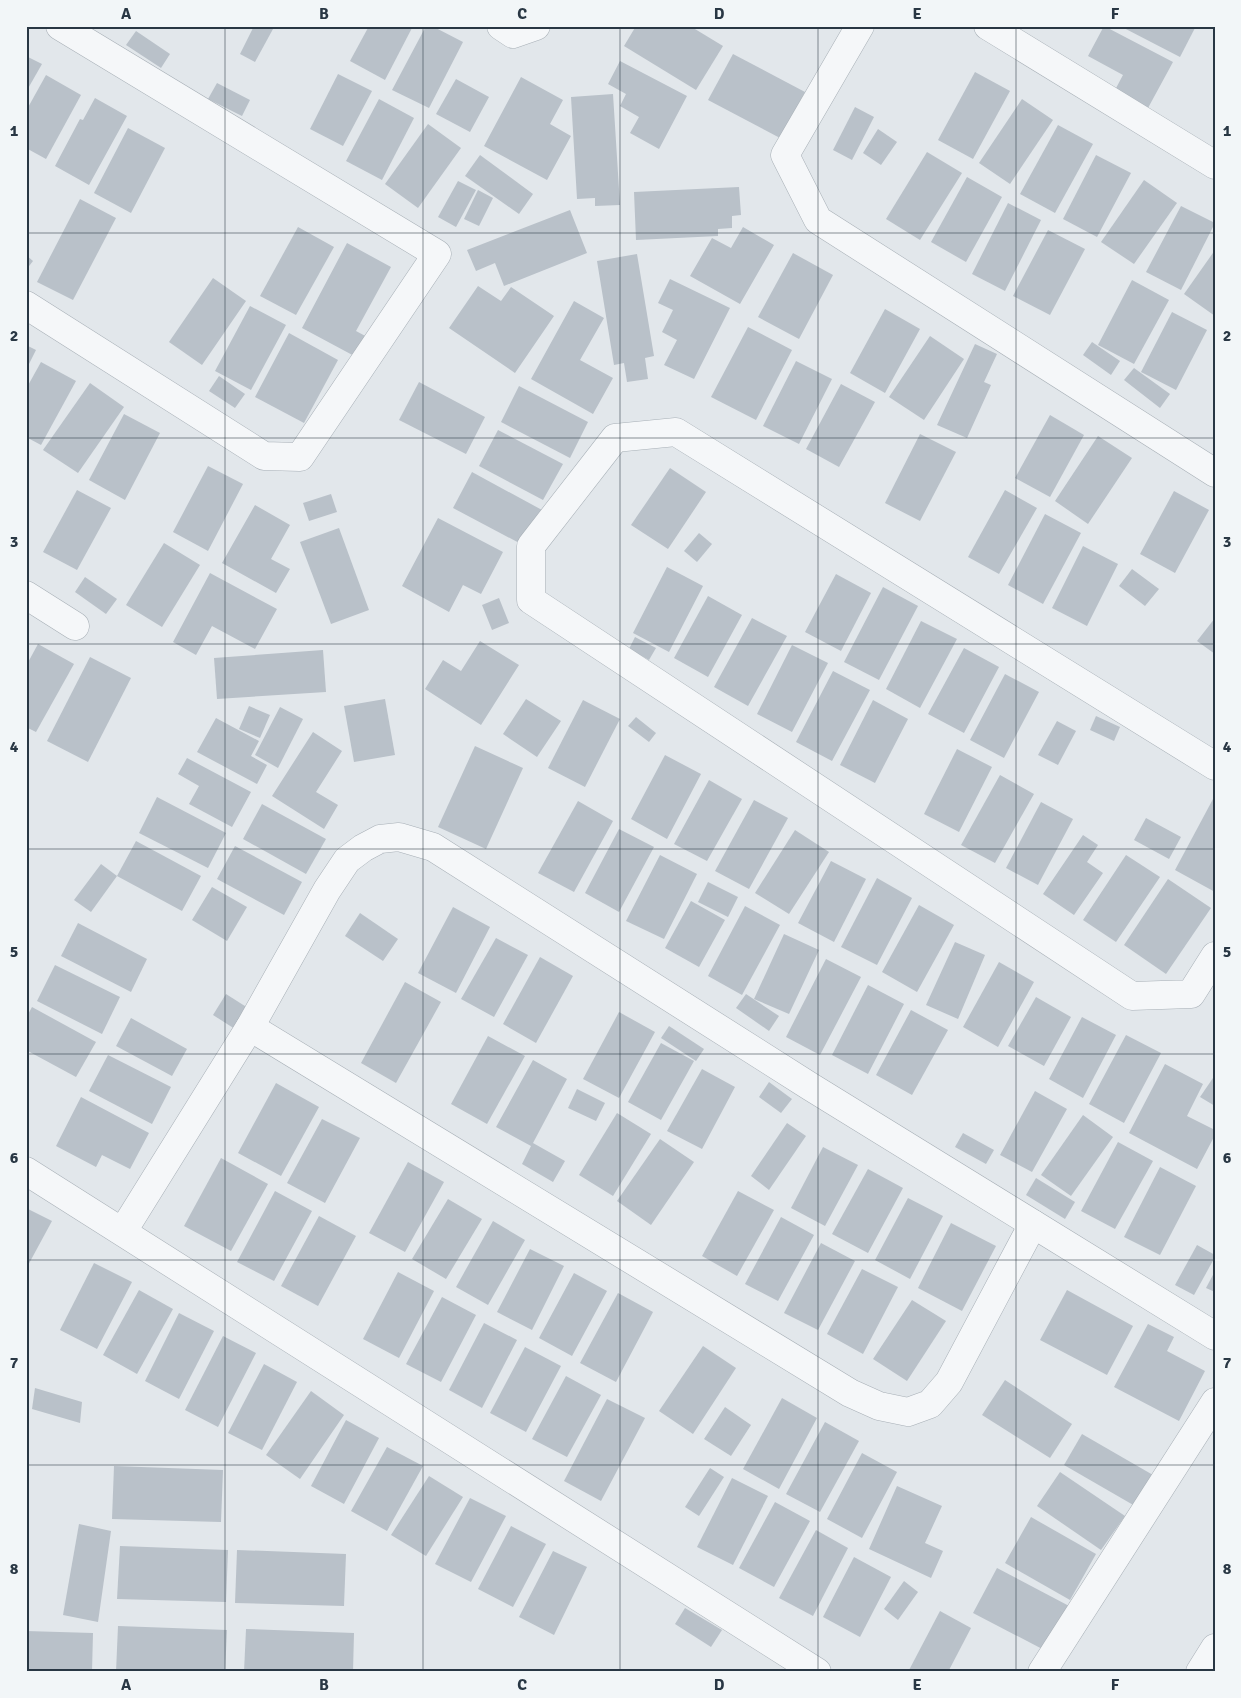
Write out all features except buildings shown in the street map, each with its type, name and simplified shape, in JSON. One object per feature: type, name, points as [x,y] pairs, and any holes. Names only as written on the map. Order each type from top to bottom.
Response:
[{"type":"street","points":[[26,305],[264,456],[300,457],[437,254],[60,26]]},
{"type":"street","points":[[500,26],[513,34],[536,26]]},
{"type":"street","points":[[860,26],[785,155],[818,220],[1215,473]]},
{"type":"street","points":[[988,26],[1215,165]]},
{"type":"street","points":[[1215,766],[676,432],[615,438],[531,546],[531,600],[1132,996],[1191,994],[1215,956]]},
{"type":"street","points":[[26,594],[75,626]]},
{"type":"street","points":[[123,1231],[250,1027],[327,890],[347,860],[380,839],[399,837],[433,847],[811,1087],[1215,1336]]},
{"type":"street","points":[[250,1027],[842,1388],[879,1406],[908,1412],[930,1404],[949,1382],[1033,1224]]},
{"type":"street","points":[[26,1171],[817,1672]]},
{"type":"street","points":[[1042,1672],[1215,1402]]},
{"type":"street","points":[[1200,1672],[1215,1648]]}]
